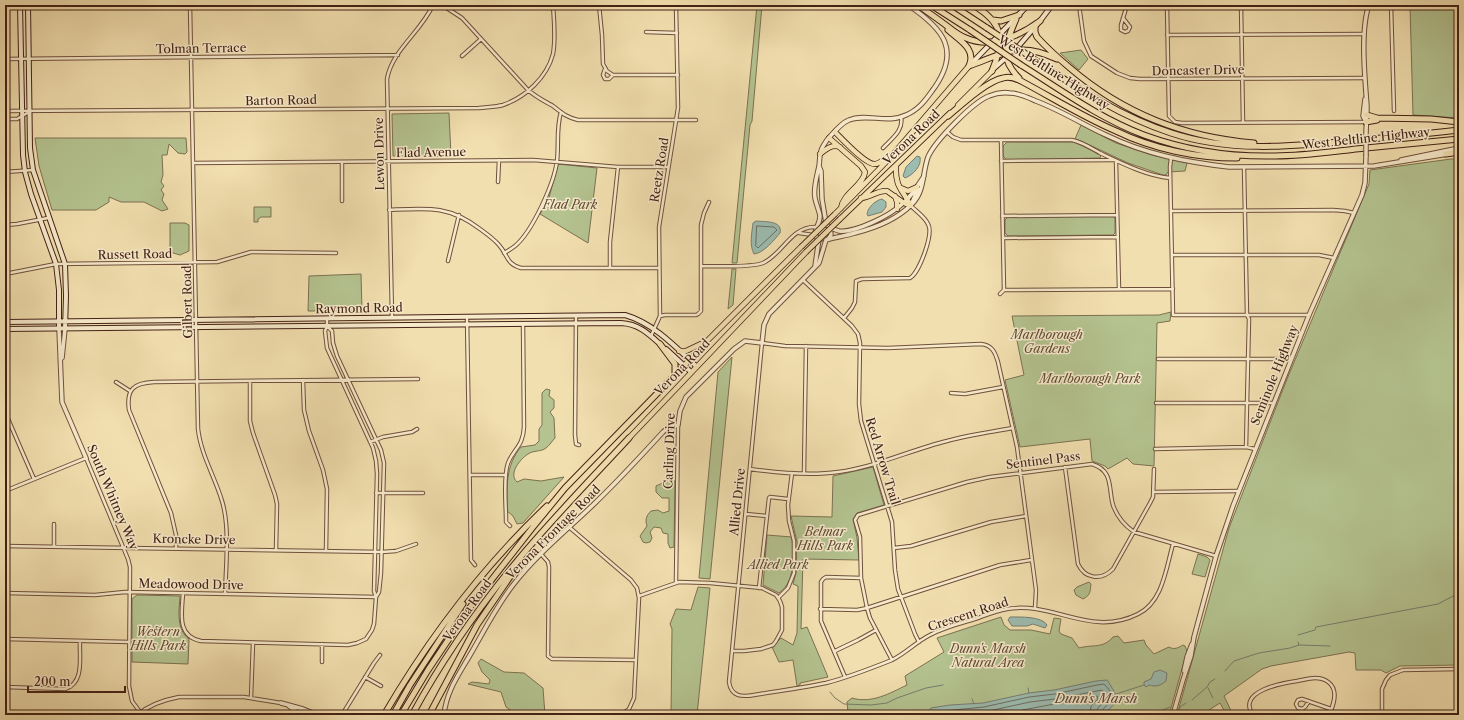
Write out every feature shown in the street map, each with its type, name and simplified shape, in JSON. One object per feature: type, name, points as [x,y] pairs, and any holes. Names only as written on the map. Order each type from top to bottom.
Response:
[{"type":"highway","points":[[918,5],[968,48],[972,56],[969,66]]},
{"type":"highway","name":"West Beltline Highway","points":[[931,5],[1089,108],[1144,135],[1171,144],[1237,155],[1274,156],[1459,139]]},
{"type":"highway","name":"West Beltline Highway","points":[[952,5],[1082,92],[1147,125],[1193,139],[1230,145],[1289,146],[1459,130]]},
{"type":"highway","points":[[973,5],[993,20],[1000,37],[999,54],[992,71]]},
{"type":"highway","points":[[932,16],[966,38],[977,41],[992,42],[1000,37],[1008,38],[1021,33],[1040,21]]},
{"type":"highway","points":[[993,20],[1001,21],[1017,17]]},
{"type":"highway","points":[[1017,17],[1008,38],[1006,54],[1011,68],[1022,81]]},
{"type":"highway","points":[[1035,27],[1036,36],[1062,61],[1093,86],[1119,104],[1166,125],[1190,133],[1214,138],[1289,146]]},
{"type":"highway","points":[[969,66],[999,54],[1006,54],[1014,50],[1034,50],[1062,61]]},
{"type":"highway","name":"Verona Road","points":[[401,715],[428,670],[471,606],[565,488],[675,376],[737,310],[841,208],[898,149],[969,66]]},
{"type":"highway","name":"Verona Road","points":[[412,715],[463,633],[498,586],[536,540],[690,372],[806,252],[948,116],[992,71]]},
{"type":"highway","points":[[948,116],[997,79],[1009,77],[1022,81],[1110,129],[1148,143],[1209,157],[1237,158],[1274,156]]},
{"type":"highway","points":[[1367,115],[1374,118],[1431,119],[1459,122]]},
{"type":"highway","points":[[1366,122],[1396,119]]},
{"type":"highway","points":[[835,132],[870,164],[878,164],[898,149]]},
{"type":"highway","points":[[829,138],[862,167],[865,174],[842,202],[841,208]]},
{"type":"highway","points":[[820,154],[831,146],[838,146],[842,149]]},
{"type":"highway","points":[[1446,154],[1459,152]]},
{"type":"highway","points":[[896,166],[895,175],[905,201]]},
{"type":"highway","points":[[898,186],[905,191],[908,191],[918,185]]},
{"type":"highway","points":[[862,198],[869,198],[882,190],[887,190],[911,206]]},
{"type":"highway","points":[[895,196],[897,209]]},
{"type":"highway","points":[[679,350],[686,351],[708,340]]},
{"type":"highway","points":[[660,344],[675,364],[675,376]]},
{"type":"highway","points":[[384,715],[407,676],[440,627],[502,551],[565,488]]},
{"type":"highway","points":[[429,715],[477,625],[506,581],[536,540]]},
{"type":"highway","points":[[392,715],[476,583]]},
{"type":"main road","name":"South Whitney Way","points":[[20,5],[22,144],[25,172],[31,194],[56,264],[59,290],[59,329]]},
{"type":"main road","name":"South Whitney Way","points":[[28,5],[30,148],[33,170],[48,218],[65,264],[65,329]]},
{"type":"main road","points":[[1000,37],[1028,5]]},
{"type":"main road","points":[[1014,50],[1035,27],[1052,5]]},
{"type":"main road","name":"Verona Road","points":[[969,66],[992,42]]},
{"type":"main road","name":"Verona Road","points":[[992,71],[1002,62],[1006,54]]},
{"type":"main road","name":"Raymond Road","points":[[5,322],[625,315],[639,320],[654,329],[696,366]]},
{"type":"main road","name":"Raymond Road","points":[[5,329],[627,323],[637,326],[651,336],[682,368],[690,372]]},
{"type":"street","name":"Gilbert Road","points":[[190,5],[198,429],[199,443],[222,502],[226,526],[225,594]]},
{"type":"street","name":"Lewon Drive","points":[[392,317],[387,108],[388,74],[389,68],[424,22],[433,5]]},
{"type":"street","points":[[442,5],[462,18],[539,100],[568,118],[578,120],[696,120]]},
{"type":"street","name":"Barton Road","points":[[5,111],[192,111],[492,107],[513,101],[537,83],[544,73],[553,54],[553,5]]},
{"type":"street","points":[[598,5],[602,31],[603,64],[609,73],[613,75],[678,75]]},
{"type":"street","name":"Reetz Road","points":[[651,336],[660,316],[659,227],[677,120],[678,75],[676,5]]},
{"type":"street","points":[[816,235],[820,217],[815,199],[815,192],[820,154],[823,146],[829,138],[846,122],[855,118],[885,119],[910,114],[919,107],[940,80],[944,72],[948,54],[944,38],[938,29],[908,5]]},
{"type":"street","name":"Doncaster Drive","points":[[1078,5],[1084,41],[1091,56],[1117,73],[1130,78],[1365,78]]},
{"type":"street","points":[[1123,18],[1130,26],[1128,31],[1125,32],[1120,27],[1127,5]]},
{"type":"street","points":[[1167,5],[1170,118],[1175,122],[1366,122]]},
{"type":"street","points":[[1241,5],[1243,122]]},
{"type":"street","name":"Seminole Highway","points":[[1173,715],[1183,680],[1186,657],[1194,637],[1216,556],[1238,491],[1309,315],[1364,189],[1367,115],[1365,98],[1365,34],[1369,5]]},
{"type":"street","points":[[1391,5],[1394,112]]},
{"type":"street","points":[[646,32],[677,33]]},
{"type":"street","points":[[1167,35],[1365,34]]},
{"type":"street","points":[[462,56],[481,39]]},
{"type":"street","name":"Tolman Terrace","points":[[5,59],[398,55]]},
{"type":"street","points":[[605,69],[603,75],[605,79],[609,79],[613,75]]},
{"type":"street","points":[[819,239],[827,239],[869,229],[895,217],[911,206],[920,193],[928,158],[933,148],[967,112],[985,98],[1000,93],[1021,95],[1059,110],[1123,143],[1171,158],[1213,165],[1244,167],[1366,166],[1446,154]]},
{"type":"street","name":"Seminole Highway","points":[[1365,98],[1363,117],[1366,122]]},
{"type":"street","points":[[5,119],[17,119],[30,112]]},
{"type":"street","points":[[504,253],[515,246],[523,236],[546,198],[557,162],[558,119],[560,112]]},
{"type":"street","name":"Verona Road","points":[[883,148],[900,128],[902,123],[901,117]]},
{"type":"street","points":[[947,132],[953,137],[962,140],[1072,140],[1115,160],[1170,178]]},
{"type":"street","points":[[1001,140],[1004,290]]},
{"type":"street","points":[[1396,162],[1406,158],[1459,148]]},
{"type":"street","points":[[1171,158],[1170,178],[1173,315],[1309,315]]},
{"type":"street","points":[[498,182],[499,160]]},
{"type":"street","name":"Flad Avenue","points":[[193,163],[533,160],[618,167],[668,167]]},
{"type":"street","points":[[1001,162],[1115,160]]},
{"type":"street","points":[[1115,160],[1119,289]]},
{"type":"street","points":[[342,162],[342,201]]},
{"type":"street","points":[[819,166],[821,170],[822,199],[826,224],[830,228],[847,232],[897,209],[924,176]]},
{"type":"street","points":[[610,268],[610,242],[618,167]]},
{"type":"street","points":[[1244,167],[1247,315],[1249,319],[1246,447]]},
{"type":"street","points":[[5,172],[25,172],[33,170]]},
{"type":"street","points":[[911,206],[918,189],[918,185]]},
{"type":"street","points":[[660,316],[696,315],[700,313],[701,226],[704,213],[709,202]]},
{"type":"street","points":[[844,318],[855,302],[856,281],[862,279],[910,278],[914,276],[918,270],[930,228],[927,222],[911,206]]},
{"type":"street","points":[[390,210],[442,210],[459,216],[474,224],[492,238],[499,245],[510,263],[521,268],[659,268]]},
{"type":"street","points":[[1171,211],[1333,210],[1354,213]]},
{"type":"street","points":[[1002,216],[1117,215]]},
{"type":"street","points":[[448,261],[459,216]]},
{"type":"street","points":[[5,225],[48,218]]},
{"type":"street","points":[[701,266],[751,265],[764,263],[798,233],[810,227],[826,224]]},
{"type":"street","points":[[803,280],[819,263],[827,239],[831,235],[830,228]]},
{"type":"street","points":[[798,233],[816,235],[819,239],[814,268]]},
{"type":"street","points":[[1003,238],[1117,237]]},
{"type":"street","name":"Russett Road","points":[[5,274],[56,264],[195,263],[217,262],[251,252],[336,253]]},
{"type":"street","points":[[1172,255],[1326,255],[1334,258]]},
{"type":"street","name":"Red Arrow Trail","points":[[803,280],[844,318],[858,334],[860,347],[860,414],[892,522],[896,579],[900,596],[919,642]]},
{"type":"street","name":"Allied Drive","points":[[733,692],[729,682],[764,325],[768,314],[803,280]]},
{"type":"street","points":[[1000,294],[1004,290],[1173,289]]},
{"type":"street","points":[[576,316],[575,435],[576,444],[579,446]]},
{"type":"street","points":[[467,317],[471,560],[475,565]]},
{"type":"street","points":[[183,593],[182,625],[185,632],[191,638],[206,642],[353,644],[366,639],[372,630],[374,624],[376,597],[374,591],[376,461],[370,442],[327,348],[325,331],[327,326],[327,318]]},
{"type":"street","points":[[510,526],[506,522],[506,475],[508,463],[520,445],[524,434],[523,324]]},
{"type":"street","points":[[327,326],[332,331],[335,348],[381,450],[384,463],[382,552],[379,592],[376,597]]},
{"type":"street","name":"South Whitney Way","points":[[59,329],[62,402],[130,567],[130,692],[132,701],[140,712]]},
{"type":"street","name":"South Whitney Way","points":[[61,361],[65,329]]},
{"type":"street","name":"Carling Drive","points":[[676,582],[678,425],[680,411],[686,397],[734,349],[745,341],[762,343]]},
{"type":"street","points":[[762,343],[785,346],[895,348],[985,344],[991,348],[996,354],[1013,428],[1036,590],[1035,608]]},
{"type":"street","points":[[804,473],[806,346]]},
{"type":"street","points":[[1158,359],[1291,359]]},
{"type":"street","points":[[176,548],[176,536],[171,513],[129,410],[127,400],[130,391],[136,385],[143,382],[418,379]]},
{"type":"street","points":[[303,380],[304,410],[308,431],[323,470],[326,489],[326,551]]},
{"type":"street","points":[[250,381],[250,421],[277,504],[276,550]]},
{"type":"street","points":[[116,382],[130,391]]},
{"type":"street","points":[[951,393],[965,394],[1003,387]]},
{"type":"street","points":[[1156,403],[1273,403]]},
{"type":"street","points":[[5,412],[34,479]]},
{"type":"street","name":"Verona Frontage Road","points":[[444,715],[448,693],[497,608],[518,579],[541,554],[610,489],[663,432],[668,428],[678,425]]},
{"type":"street","points":[[750,469],[792,473],[840,472],[874,464],[946,441],[1013,428]]},
{"type":"street","points":[[370,442],[394,434],[412,432],[417,429]]},
{"type":"street","points":[[1155,449],[1246,447],[1255,450]]},
{"type":"street","points":[[5,490],[86,458]]},
{"type":"street","name":"Sentinel Pass","points":[[862,578],[860,537],[855,523],[858,515],[967,482],[1020,472],[1092,464],[1105,472],[1109,480],[1113,505],[1117,514],[1123,523],[1134,532],[1216,556]]},
{"type":"street","points":[[1065,467],[1076,557],[1078,564],[1084,573],[1093,577],[1109,574],[1134,532],[1150,503],[1153,492],[1154,469]]},
{"type":"street","points":[[778,598],[788,588],[794,573],[794,541],[788,511],[788,499],[792,473]]},
{"type":"street","points":[[470,476],[506,475]]},
{"type":"street","points":[[1153,492],[1238,491]]},
{"type":"street","points":[[376,493],[423,493]]},
{"type":"street","points":[[760,588],[766,516],[770,497],[788,499]]},
{"type":"street","points":[[746,514],[766,516]]},
{"type":"street","points":[[894,548],[911,546],[996,520],[1026,516]]},
{"type":"street","points":[[54,524],[54,547]]},
{"type":"street","points":[[569,527],[631,580],[637,588],[639,596],[634,698],[629,709],[621,715]]},
{"type":"street","name":"Kroncke Drive","points":[[5,546],[382,552],[396,551],[416,544]]},
{"type":"street","name":"Crescent Road","points":[[733,692],[737,695],[746,697],[824,683],[845,677],[892,660],[936,632],[1002,610],[1035,608],[1096,623],[1116,621],[1137,615],[1149,607],[1157,596],[1173,544]]},
{"type":"street","points":[[541,554],[548,562],[550,567],[549,658],[635,660]]},
{"type":"street","points":[[820,609],[857,610],[867,608],[900,596],[1000,565],[1031,560]]},
{"type":"street","points":[[845,677],[821,621],[821,582],[826,577],[862,578],[870,618],[892,660]]},
{"type":"street","points":[[639,596],[676,582],[710,583],[760,588],[771,591],[778,598],[782,607],[782,630],[776,641],[773,645],[761,648],[744,651],[732,651]]},
{"type":"street","name":"Meadowood Drive","points":[[5,593],[95,595],[129,592],[376,597]]},
{"type":"street","points":[[835,651],[876,630]]},
{"type":"street","points":[[5,639],[129,642]]},
{"type":"street","points":[[5,687],[65,689],[71,687],[78,677],[80,641]]},
{"type":"street","points":[[251,698],[253,643]]},
{"type":"street","points":[[322,644],[322,662]]},
{"type":"street","points":[[342,715],[365,677],[380,656]]},
{"type":"street","points":[[1382,715],[1382,689],[1390,675],[1403,670],[1459,669]]},
{"type":"street","points":[[365,677],[381,686]]},
{"type":"street","points":[[1253,715],[1250,708],[1251,701],[1258,693],[1281,683],[1315,678],[1325,680],[1333,688],[1335,696],[1329,715]]},
{"type":"street","points":[[137,715],[162,701],[178,697],[251,698],[283,703],[318,715]]},
{"type":"street","points":[[1309,701],[1306,707],[1302,708],[1298,708],[1296,704],[1300,699],[1309,701],[1331,709]]},
{"type":"street","points":[[283,703],[301,715]]},
{"type":"street","points":[[307,715],[313,713]]},
{"type":"green space","points":[[757,5],[762,5],[752,121],[750,125],[737,263],[732,263]]},
{"type":"green space","points":[[1410,5],[1459,5],[1459,118],[1413,115]]},
{"type":"green space","points":[[1081,50],[1088,59],[1079,70],[1060,53]]},
{"type":"green space","points":[[449,113],[451,156],[393,156],[392,114]]},
{"type":"green space","points":[[1081,125],[1116,143],[1152,155],[1187,163],[1185,171],[1168,172],[1166,175],[1163,175],[1128,163],[1075,139]]},
{"type":"green space","points":[[35,138],[186,138],[187,152],[185,154],[178,153],[169,144],[167,155],[162,155],[163,175],[161,182],[164,186],[161,190],[164,194],[162,200],[168,209],[162,211],[144,202],[121,202],[109,197],[109,202],[96,210],[52,210],[39,166]]},
{"type":"green space","points":[[1007,142],[1074,142],[1101,155],[1100,158],[1007,160],[1003,156],[1003,146]]},
{"type":"green space","points":[[1459,159],[1459,665],[1400,666],[1386,673],[1381,670],[1356,670],[1355,653],[1349,652],[1271,666],[1262,669],[1224,696],[1233,715],[1221,715],[1225,712],[1220,703],[1201,715],[1177,715],[1229,528],[1287,379],[1369,184],[1370,170]]},
{"type":"green space","name":"Flad Park","points":[[558,164],[597,168],[588,243],[540,214],[548,201]]},
{"type":"green space","points":[[254,207],[271,207],[271,217],[261,217],[258,219],[258,222],[254,222]]},
{"type":"green space","points":[[1113,216],[1115,219],[1115,233],[1113,235],[1008,236],[1005,233],[1005,220],[1008,217]]},
{"type":"green space","points":[[170,223],[185,223],[189,225],[189,251],[180,255],[170,252]]},
{"type":"green space","points":[[732,269],[736,269],[733,305],[728,309]]},
{"type":"green space","points":[[361,274],[362,311],[308,311],[309,276]]},
{"type":"green space","name":"Marlborough Park","points":[[1171,312],[1170,321],[1157,323],[1154,466],[1133,464],[1127,458],[1108,469],[1105,466],[1092,461],[1090,439],[1020,447],[1005,380],[1024,375],[1012,316],[1159,315]]},
{"type":"green space","points":[[732,357],[710,579],[699,578],[718,372]]},
{"type":"green space","points":[[546,389],[550,390],[549,396],[554,400],[554,408],[550,412],[554,418],[555,438],[546,448],[525,456],[516,467],[514,475],[517,482],[524,479],[541,481],[564,477],[523,523],[517,524],[513,516],[507,511],[508,478],[512,462],[521,447],[535,445],[539,441],[539,429],[542,425],[542,393]]},
{"type":"green space","name":"Belmar Hills Park","points":[[873,467],[884,505],[857,513],[853,519],[857,538],[859,560],[803,559],[801,629],[807,627],[828,677],[800,683],[800,685],[797,686],[793,660],[779,662],[772,647],[781,638],[793,645],[797,633],[798,586],[793,584],[796,573],[797,542],[791,516],[832,517],[833,476]]},
{"type":"green space","points":[[669,480],[675,481],[674,547],[670,548],[668,543],[668,534],[663,533],[661,528],[654,527],[650,532],[652,538],[650,542],[643,542],[640,536],[647,526],[646,518],[651,511],[658,510],[663,513],[669,511],[669,498],[662,498],[656,492],[656,486]]},
{"type":"green space","name":"Allied Park","points":[[767,535],[792,537],[793,560],[791,575],[784,588],[779,593],[763,585]]},
{"type":"green space","points":[[1198,554],[1207,557],[1210,560],[1205,577],[1192,574]]},
{"type":"green space","points":[[1089,582],[1091,584],[1090,593],[1087,596],[1083,599],[1076,595],[1074,590],[1077,587]]},
{"type":"green space","points":[[698,587],[710,588],[697,715],[671,715],[672,629],[670,624],[676,609],[691,610]]},
{"type":"green space","name":"Western Hills Park","points":[[137,595],[180,596],[180,625],[185,635],[189,639],[188,664],[132,662],[132,599]]},
{"type":"green space","name":"Dunn's Marsh Natural Area","points":[[1001,617],[1004,625],[1010,630],[1031,630],[1050,634],[1054,618],[1061,619],[1059,631],[1061,634],[1072,638],[1079,648],[1102,645],[1113,637],[1118,636],[1124,643],[1144,640],[1146,645],[1154,654],[1169,647],[1178,648],[1183,645],[1185,646],[1187,651],[1169,715],[828,715],[848,712],[847,702],[852,698],[867,700],[874,699],[907,685],[905,676],[944,652],[937,638]]},
{"type":"green space","points":[[481,659],[504,672],[524,673],[543,688],[545,715],[518,715],[506,707],[501,692],[468,684],[472,682],[489,684],[490,680],[482,672],[478,663]]},
{"type":"water","points":[[917,156],[920,157],[920,164],[911,175],[905,178],[903,176],[906,167]]},
{"type":"water","points":[[882,199],[886,202],[886,207],[882,212],[868,216],[867,214],[871,206]]},
{"type":"water","points":[[756,221],[772,222],[776,224],[779,226],[780,233],[765,249],[754,254],[752,250],[751,238],[753,223]]},
{"type":"water","points":[[1010,617],[1024,617],[1040,620],[1047,625],[1045,628],[1033,624],[1027,626],[1012,626],[1008,620]]},
{"type":"water","points":[[1160,670],[1167,673],[1166,681],[1158,686],[1149,685],[1146,687],[1144,682],[1151,679],[1154,672]]},
{"type":"water","name":"Dunn's Marsh","points":[[1107,680],[1114,691],[1116,699],[1112,706],[1103,715],[924,715],[931,708],[983,703],[1029,693]]},
{"type":"waterway","points":[[1298,635],[1315,630],[1316,627],[1438,604],[1459,593]]},
{"type":"waterway","points":[[1225,671],[1234,661],[1259,653],[1290,648],[1299,645],[1298,642]]},
{"type":"waterway","points":[[1299,645],[1330,646]]},
{"type":"waterway","points":[[1192,700],[1215,679]]},
{"type":"waterway","points":[[830,692],[835,698],[844,704],[871,705],[887,703],[926,688],[943,685]]},
{"type":"waterway","points":[[1116,694],[1144,685]]},
{"type":"waterway","points":[[1028,688],[1029,693]]},
{"type":"waterway","points":[[1208,688],[1213,698]]},
{"type":"waterway","points":[[972,699],[974,704]]},
{"type":"waterway","points":[[1179,715],[1180,707],[1186,703]]},
{"type":"waterway","points":[[1150,715],[1170,707]]},
{"type":"park label","name":"Marlborough Gardens","points":[[1047,341]]}]
